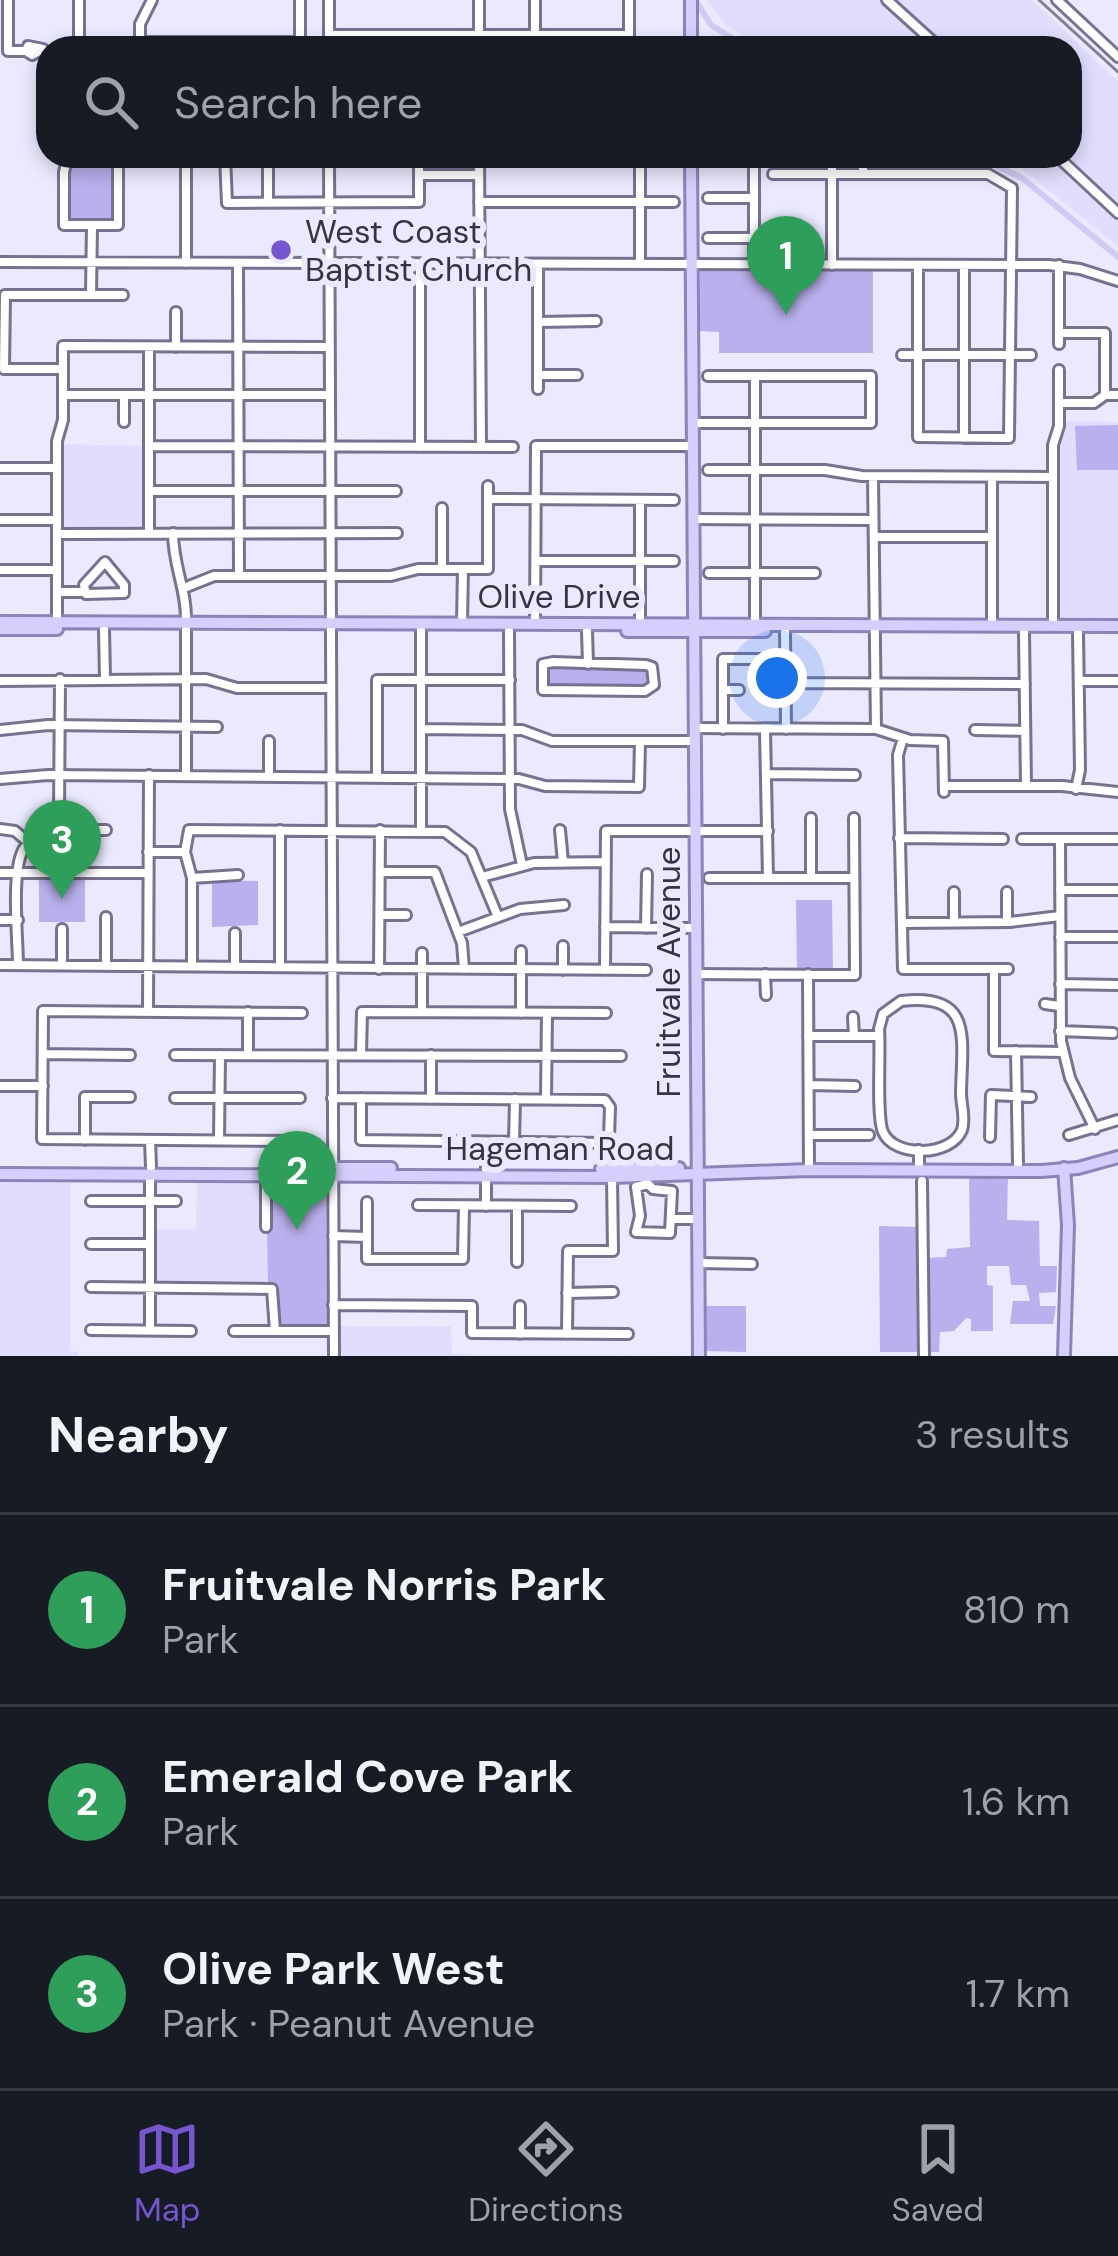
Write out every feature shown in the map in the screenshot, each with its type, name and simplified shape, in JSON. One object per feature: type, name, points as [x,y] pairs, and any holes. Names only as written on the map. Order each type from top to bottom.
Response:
[{"type":"main road","points":[[691,0],[691,36]]},
{"type":"main road","name":"Fruitvale Avenue","points":[[691,168],[689,741],[696,1171],[684,1216],[698,1263],[699,1356]]},
{"type":"main road","name":"Fruitvale Avenue","points":[[691,342],[693,804]]},
{"type":"main road","points":[[33,629],[57,622]]},
{"type":"main road","points":[[104,629],[131,622]]},
{"type":"main road","name":"Olive Drive","points":[[0,626],[131,622],[186,626],[640,624],[785,632],[992,625],[1118,629]]},
{"type":"main road","name":"Olive Drive","points":[[0,626],[159,630],[211,622],[508,631],[755,624],[1078,633],[1118,629]]},
{"type":"main road","points":[[421,630],[456,623]]},
{"type":"main road","points":[[508,631],[535,624]]},
{"type":"main road","points":[[587,631],[610,625]]},
{"type":"main road","points":[[1026,632],[1053,625]]},
{"type":"main road","points":[[689,741],[695,758]]},
{"type":"main road","name":"Hageman Road","points":[[0,1170],[612,1177],[772,1166],[1062,1168],[1118,1154]]},
{"type":"main road","points":[[891,1170],[921,1157]]},
{"type":"main road","name":"Hageman Road","points":[[0,1170],[115,1174],[179,1168],[449,1176],[518,1169],[740,1173],[921,1157],[1062,1168]]},
{"type":"main road","points":[[985,1170],[1018,1164]]},
{"type":"main road","points":[[740,1173],[772,1166]]},
{"type":"main road","points":[[28,1174],[61,1168]]},
{"type":"main road","points":[[1061,1356],[1068,1226],[1062,1168]]},
{"type":"main road","points":[[612,1177],[649,1169]]},
{"type":"street","points":[[8,0],[8,51],[26,50]]},
{"type":"street","points":[[79,36],[80,0]]},
{"type":"street","points":[[141,36],[142,19],[152,0]]},
{"type":"street","points":[[300,0],[300,36]]},
{"type":"street","points":[[328,0],[329,35],[629,35],[629,0]]},
{"type":"street","points":[[479,0],[479,35]]},
{"type":"street","points":[[535,0],[535,35]]},
{"type":"street","points":[[887,0],[927,36]]},
{"type":"street","points":[[1057,0],[1118,57]]},
{"type":"street","points":[[65,168],[64,225],[118,225],[118,168]]},
{"type":"street","points":[[186,168],[186,263]]},
{"type":"street","points":[[226,168],[227,203],[419,202],[419,168]]},
{"type":"street","points":[[268,168],[268,202]]},
{"type":"street","points":[[329,168],[334,1356]]},
{"type":"street","points":[[479,168],[481,447]]},
{"type":"street","points":[[640,168],[640,264]]},
{"type":"street","points":[[754,168],[754,264]]},
{"type":"street","points":[[832,168],[832,265]]},
{"type":"street","points":[[863,168],[863,174]]},
{"type":"street","points":[[1070,168],[1118,213]]},
{"type":"street","points":[[773,174],[988,175],[1012,188],[1009,438],[919,437],[918,265]]},
{"type":"street","points":[[419,175],[479,175]]},
{"type":"street","points":[[708,198],[754,198]]},
{"type":"street","points":[[479,202],[674,202]]},
{"type":"street","points":[[91,295],[92,225]]},
{"type":"street","points":[[708,238],[754,238]]},
{"type":"street","points":[[0,262],[1012,265],[1059,266],[1118,281]]},
{"type":"street","points":[[238,263],[238,576]]},
{"type":"street","points":[[420,263],[420,447]]},
{"type":"street","points":[[538,264],[538,388]]},
{"type":"street","points":[[964,265],[964,438]]},
{"type":"street","points":[[1059,266],[1059,338],[1105,332],[1105,395]]},
{"type":"street","points":[[63,369],[2,369],[5,296],[123,295]]},
{"type":"street","points":[[176,312],[176,347]]},
{"type":"street","points":[[538,322],[596,322]]},
{"type":"street","points":[[57,622],[63,346],[329,346]]},
{"type":"street","points":[[149,347],[149,533]]},
{"type":"street","points":[[902,355],[1031,356]]},
{"type":"street","points":[[1053,625],[1059,370]]},
{"type":"street","points":[[538,375],[577,375]]},
{"type":"street","points":[[694,423],[871,423],[871,376],[708,376]]},
{"type":"street","points":[[755,376],[755,624]]},
{"type":"street","points":[[63,395],[329,395]]},
{"type":"street","points":[[124,395],[124,422]]},
{"type":"street","points":[[1059,403],[1094,403],[1105,395],[1118,395]]},
{"type":"street","points":[[149,446],[513,447]]},
{"type":"street","points":[[535,624],[536,446],[691,446]]},
{"type":"street","points":[[0,468],[57,468]]},
{"type":"street","points":[[709,470],[825,470],[873,477],[1053,477]]},
{"type":"street","points":[[873,477],[876,730]]},
{"type":"street","points":[[992,477],[992,625]]},
{"type":"street","points":[[184,587],[209,577],[391,576],[413,569],[488,569],[488,486]]},
{"type":"street","points":[[149,491],[396,491]]},
{"type":"street","points":[[488,500],[674,500]]},
{"type":"street","points":[[640,500],[640,624]]},
{"type":"street","points":[[442,508],[442,568]]},
{"type":"street","points":[[693,519],[873,520]]},
{"type":"street","points":[[0,520],[58,520]]},
{"type":"street","points":[[173,533],[174,563],[184,587],[186,775]]},
{"type":"street","points":[[58,534],[397,533]]},
{"type":"street","points":[[874,537],[992,537]]},
{"type":"street","points":[[536,561],[674,561]]},
{"type":"street","points":[[58,592],[118,596],[125,589],[105,562],[84,585],[84,592]]},
{"type":"street","points":[[456,623],[463,569]]},
{"type":"street","points":[[0,570],[58,570]]},
{"type":"street","points":[[709,573],[814,573]]},
{"type":"street","points":[[104,629],[105,679]]},
{"type":"street","points":[[421,630],[421,830]]},
{"type":"street","points":[[508,631],[510,814],[522,865]]},
{"type":"street","points":[[587,631],[588,664]]},
{"type":"street","points":[[785,632],[786,729]]},
{"type":"street","points":[[1026,632],[1026,786]]},
{"type":"street","points":[[1076,789],[1078,633]]},
{"type":"street","points":[[723,729],[723,658],[786,659]]},
{"type":"street","points":[[543,664],[588,664],[646,664],[652,667],[654,685],[645,691],[543,690],[543,664]]},
{"type":"street","points":[[18,965],[20,855],[56,823],[60,679]]},
{"type":"street","points":[[0,681],[186,679],[237,688],[330,688]]},
{"type":"street","points":[[377,778],[377,680],[510,680]]},
{"type":"street","points":[[1079,681],[1118,681]]},
{"type":"street","points":[[786,683],[1025,684]]},
{"type":"street","points":[[723,690],[739,690]]},
{"type":"street","points":[[0,730],[60,725],[218,728]]},
{"type":"street","points":[[694,728],[876,730],[943,741],[944,789],[1026,786],[1118,792]]},
{"type":"street","points":[[422,729],[510,729],[552,741],[689,741]]},
{"type":"street","points":[[765,729],[769,878]]},
{"type":"street","points":[[976,730],[1025,731]]},
{"type":"street","points":[[903,738],[898,755],[903,969],[1008,969]]},
{"type":"street","points":[[269,741],[269,775]]},
{"type":"street","points":[[0,779],[269,775],[510,779],[545,786],[639,787],[640,741]]},
{"type":"street","points":[[766,774],[855,775]]},
{"type":"street","points":[[148,1012],[149,775]]},
{"type":"street","points":[[811,818],[811,878]]},
{"type":"street","points":[[695,974],[855,975],[854,818]]},
{"type":"street","points":[[56,823],[75,830],[106,830]]},
{"type":"street","points":[[0,829],[15,831],[29,843]]},
{"type":"street","points":[[461,841],[470,829]]},
{"type":"street","points":[[192,965],[192,878],[185,852],[189,830],[445,832],[461,841],[475,858],[498,917]]},
{"type":"street","points":[[280,830],[280,966]]},
{"type":"street","points":[[380,830],[380,969]]},
{"type":"street","points":[[560,830],[563,862]]},
{"type":"street","points":[[605,970],[606,831],[768,831]]},
{"type":"street","points":[[899,838],[1003,838]]},
{"type":"street","points":[[1022,838],[1118,839]]},
{"type":"street","points":[[1060,839],[1060,1031],[1070,1078],[1095,1129]]},
{"type":"street","points":[[148,852],[185,852]]},
{"type":"street","points":[[482,877],[522,865],[605,862]]},
{"type":"street","points":[[380,872],[434,872],[464,947],[464,969]]},
{"type":"street","points":[[0,873],[148,873]]},
{"type":"street","points":[[192,878],[238,874]]},
{"type":"street","points":[[646,928],[647,874]]},
{"type":"street","points":[[709,878],[854,878]]},
{"type":"street","points":[[1060,890],[1118,890]]},
{"type":"street","points":[[954,892],[954,922]]},
{"type":"street","points":[[1006,922],[1007,892]]},
{"type":"street","points":[[458,932],[529,907],[563,904]]},
{"type":"street","points":[[380,915],[406,915]]},
{"type":"street","points":[[902,923],[1006,922],[1060,916]]},
{"type":"street","points":[[106,917],[106,965]]},
{"type":"street","points":[[0,920],[18,920]]},
{"type":"street","points":[[605,927],[694,928]]},
{"type":"street","points":[[62,929],[62,965]]},
{"type":"street","points":[[235,933],[235,966]]},
{"type":"street","points":[[1060,937],[1118,937]]},
{"type":"street","points":[[562,970],[563,946]]},
{"type":"street","points":[[520,1013],[521,951]]},
{"type":"street","points":[[422,953],[422,1012]]},
{"type":"street","points":[[0,965],[646,970]]},
{"type":"street","points":[[994,969],[994,1052],[1063,1052]]},
{"type":"street","points":[[766,974],[766,995]]},
{"type":"street","points":[[808,974],[809,1167]]},
{"type":"street","points":[[1059,985],[1118,985]]},
{"type":"street","points":[[931,1000],[947,1004],[961,1025],[964,1122],[951,1144],[921,1157],[894,1145],[883,1132],[879,1029],[883,1015],[894,1004],[931,1000]]},
{"type":"street","points":[[1045,1004],[1059,1006]]},
{"type":"street","points":[[300,1141],[42,1139],[43,1011],[302,1012]]},
{"type":"street","points":[[248,1012],[248,1055]]},
{"type":"street","points":[[362,1055],[362,1012],[606,1013]]},
{"type":"street","points":[[546,1099],[547,1013]]},
{"type":"street","points":[[854,1017],[854,1036]]},
{"type":"street","points":[[1060,1031],[1113,1033]]},
{"type":"street","points":[[808,1036],[877,1036]]},
{"type":"street","points":[[1016,1052],[1018,1164]]},
{"type":"street","points":[[43,1054],[130,1055]]},
{"type":"street","points":[[175,1055],[621,1056]]},
{"type":"street","points":[[219,1140],[220,1055]]},
{"type":"street","points":[[431,1055],[431,1099]]},
{"type":"street","points":[[809,1085],[855,1086]]},
{"type":"street","points":[[0,1086],[43,1086]]},
{"type":"street","points":[[990,1137],[991,1095],[1030,1096]]},
{"type":"street","points":[[85,1140],[85,1097],[130,1097]]},
{"type":"street","points":[[175,1097],[300,1098]]},
{"type":"street","points":[[332,1098],[361,1098],[431,1099],[546,1099],[605,1100],[610,1107],[610,1139],[603,1143],[361,1140],[361,1098]]},
{"type":"street","points":[[514,1142],[515,1099]]},
{"type":"street","points":[[1069,1135],[1118,1120]]},
{"type":"street","points":[[809,1135],[869,1135]]},
{"type":"street","points":[[150,1140],[150,1330]]},
{"type":"street","points":[[486,1142],[486,1206]]},
{"type":"street","points":[[266,1175],[266,1227]]},
{"type":"street","points":[[567,1334],[568,1251],[613,1251],[612,1177]]},
{"type":"street","points":[[922,1181],[924,1356]]},
{"type":"street","points":[[637,1185],[671,1190],[684,1216],[670,1233],[637,1234],[637,1185]]},
{"type":"street","points":[[92,1201],[176,1201]]},
{"type":"street","points":[[367,1202],[367,1259],[464,1259],[464,1206]]},
{"type":"street","points":[[418,1205],[572,1206]]},
{"type":"street","points":[[517,1206],[517,1262]]},
{"type":"street","points":[[333,1237],[367,1237]]},
{"type":"street","points":[[92,1244],[150,1244]]},
{"type":"street","points":[[698,1263],[752,1264]]},
{"type":"street","points":[[92,1287],[272,1289],[275,1331]]},
{"type":"street","points":[[568,1293],[614,1292]]},
{"type":"street","points":[[333,1305],[472,1306],[472,1334],[628,1334]]},
{"type":"street","points":[[520,1306],[520,1334]]},
{"type":"street","points":[[92,1330],[191,1330]]},
{"type":"street","points":[[234,1331],[333,1331]]},
{"type":"shaded area","points":[[706,0],[1032,0],[1070,36],[746,36],[727,26]]},
{"type":"shaded area","points":[[1082,47],[1118,81],[1118,246],[1022,169],[1082,168]]},
{"type":"shaded area","points":[[69,168],[116,168],[114,221],[67,220]]},
{"type":"shaded area","points":[[700,269],[873,269],[873,353],[719,353],[719,332],[699,331]]},
{"type":"shaded area","points":[[1054,421],[1118,422],[1118,622],[1056,622]]},
{"type":"shaded area","points":[[1118,425],[1118,470],[1077,470],[1075,426]]},
{"type":"shaded area","points":[[57,444],[142,446],[148,533],[57,533]]},
{"type":"shaded area","points":[[546,666],[647,669],[648,688],[548,687]]},
{"type":"shaded area","points":[[39,876],[85,876],[85,922],[39,922]]},
{"type":"shaded area","points":[[212,880],[258,881],[258,925],[212,927]]},
{"type":"shaded area","points":[[796,900],[832,900],[833,970],[797,970]]},
{"type":"shaded area","points":[[969,1175],[1008,1175],[1007,1220],[1039,1221],[1040,1266],[1057,1266],[1056,1292],[1039,1293],[1040,1306],[1056,1306],[1053,1324],[1010,1324],[1013,1301],[1030,1301],[1026,1285],[1011,1285],[1009,1266],[987,1266],[987,1285],[993,1286],[993,1331],[971,1331],[971,1319],[966,1318],[954,1331],[940,1332],[939,1352],[926,1352],[925,1258],[946,1257],[947,1249],[970,1247]]},
{"type":"shaded area","points":[[0,1178],[70,1178],[70,1351],[78,1356],[0,1356]]},
{"type":"shaded area","points":[[197,1179],[266,1179],[268,1283],[155,1284],[154,1230],[196,1229]]},
{"type":"shaded area","points":[[266,1179],[326,1184],[327,1327],[277,1326],[279,1293],[268,1283]]},
{"type":"shaded area","points":[[879,1226],[920,1227],[920,1352],[880,1352]]},
{"type":"shaded area","points":[[746,1306],[746,1352],[703,1351],[702,1308]]},
{"type":"shaded area","points":[[340,1326],[451,1326],[452,1354],[695,1356],[340,1356]]},
{"type":"waterway","points":[[695,0],[711,25],[729,36]]},
{"type":"waterway","points":[[1001,168],[1022,178],[1118,257]]},
{"type":"railway","points":[[1039,0],[1078,36]]},
{"type":"railway","points":[[1082,39],[1118,72]]},
{"type":"place","name":"West Coast Baptist Church","points":[[281,250]]},
{"type":"place","name":"Fruitvale Norris Park","points":[[786,315]]},
{"type":"place","name":"Olive Park West","points":[[62,899]]},
{"type":"place","name":"Emerald Cove Park","points":[[297,1230]]}]
